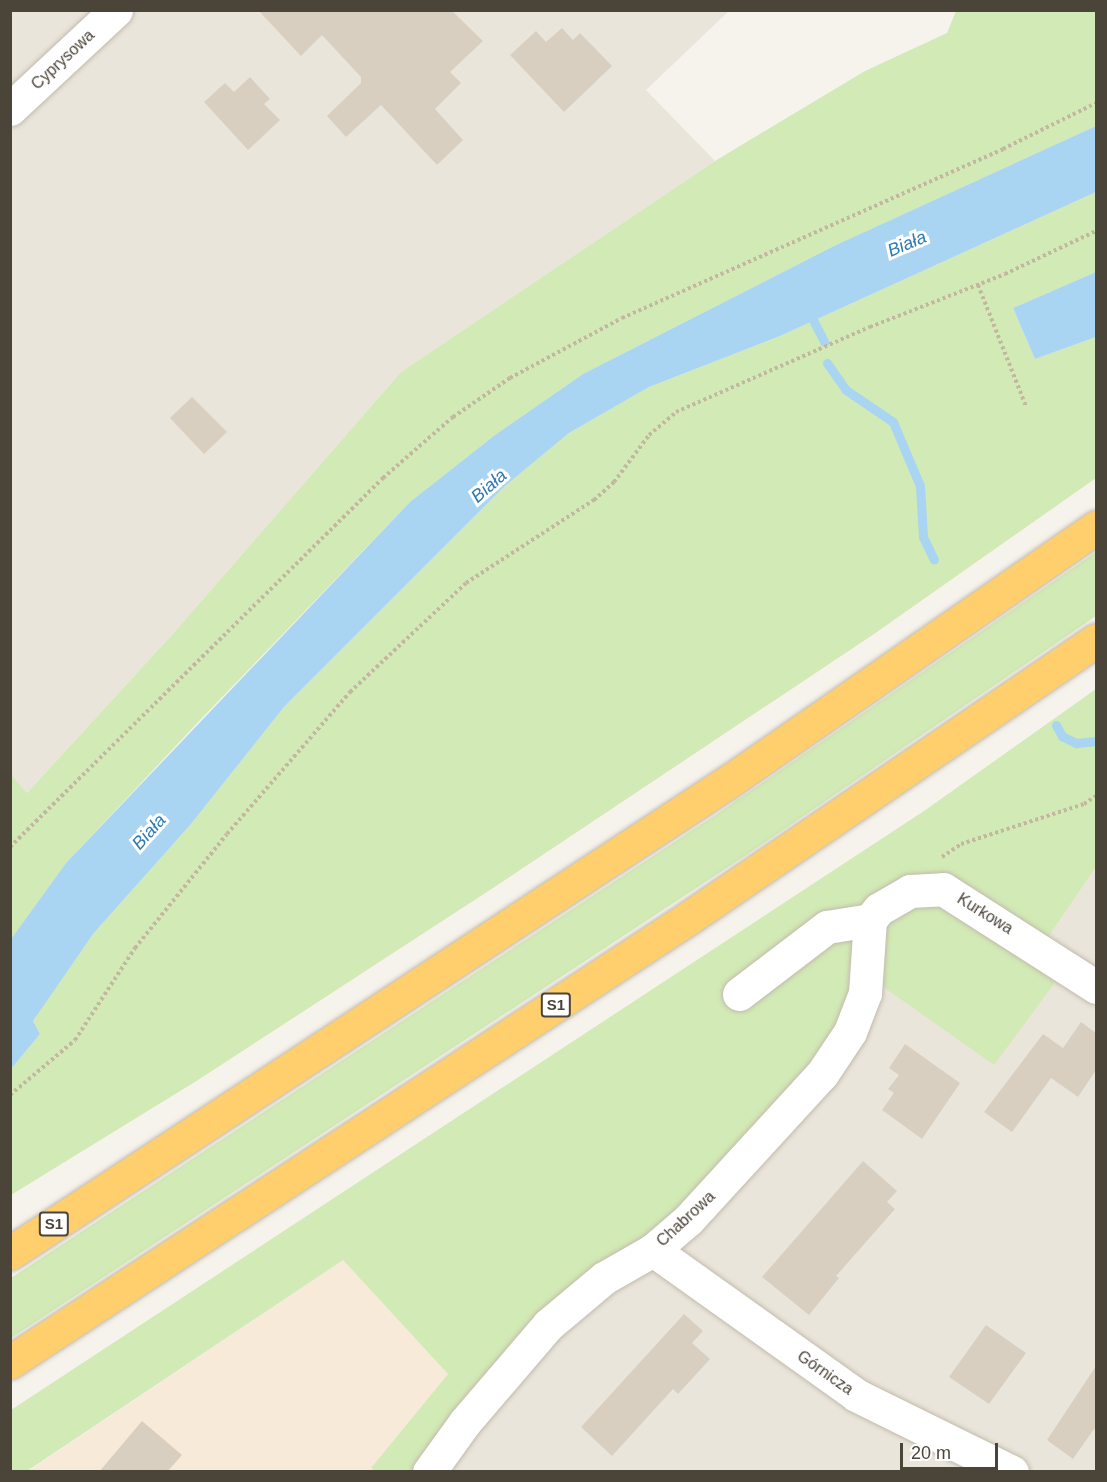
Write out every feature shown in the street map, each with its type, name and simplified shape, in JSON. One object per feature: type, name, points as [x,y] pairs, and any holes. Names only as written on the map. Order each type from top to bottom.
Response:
[{"type":"highway","name":"S1","points":[[10,1253],[731,780],[1096,527]]},
{"type":"highway","name":"S1","points":[[10,1362],[690,917],[1096,640]]},
{"type":"street","name":"Cyprysowa","points":[[10,109],[116,10]]},
{"type":"street","points":[[739,994],[827,927],[870,920],[892,900],[926,888]]},
{"type":"street","name":"Kurkowa","points":[[926,888],[959,896],[1096,987]]},
{"type":"street","name":"Chabrowa","points":[[429,1472],[465,1422],[548,1325],[603,1278],[653,1250],[727,1181],[822,1074],[850,1032],[865,993],[870,920]]},
{"type":"street","name":"Górnicza","points":[[653,1250],[856,1395],[1012,1472]]},
{"type":"path","points":[[10,847],[383,478],[482,398],[558,350],[622,318],[1003,149],[1096,103]]},
{"type":"path","points":[[10,1095],[75,1040],[135,948],[227,834],[350,692],[466,583],[594,500],[614,482],[649,435],[676,412],[870,327],[978,285],[1096,231]]},
{"type":"path","points":[[978,285],[1026,406]]},
{"type":"path","points":[[926,888],[936,864],[961,844],[1084,804],[1096,796]]},
{"type":"shaded area","points":[[11,11],[103,11],[11,97]]},
{"type":"shaded area","points":[[132,11],[729,11],[646,90],[715,161],[401,372],[171,636],[27,793],[10,775],[10,123]]},
{"type":"shaded area","points":[[1096,867],[1096,977],[1045,942]]},
{"type":"shaded area","points":[[1062,973],[1096,996],[1096,1471],[1029,1471],[894,1410],[680,1259],[677,1241],[875,981]]},
{"type":"shaded area","points":[[343,1260],[448,1374],[371,1468],[375,1471],[27,1472]]},
{"type":"shaded area","points":[[655,1266],[986,1472],[438,1472],[554,1329]]},
{"type":"green space","points":[[956,11],[1096,11],[1096,126],[836,245],[583,374],[495,435],[410,502],[201,719],[66,863],[11,939],[11,775],[27,793],[171,636],[401,372],[715,161],[865,71],[947,33]]},
{"type":"green space","points":[[1096,192],[1096,272],[1013,308],[1035,359],[1096,337],[1096,478],[874,634],[493,888],[198,1080],[11,1195],[11,1069],[40,1034],[33,1021],[55,987],[93,934],[191,824],[284,707],[505,486],[569,433],[649,387],[780,336]]},
{"type":"green space","points":[[1096,552],[1096,616],[745,856],[11,1338],[11,1278],[717,814]]},
{"type":"green space","points":[[1096,689],[1096,867],[1045,942],[965,886],[853,931],[854,994],[818,1066],[415,1471],[375,1471],[371,1468],[448,1374],[343,1260],[27,1471],[11,1472],[11,1410],[924,811]]},
{"type":"green space","points":[[931,899],[1062,973],[994,1065],[875,981],[888,916]]},
{"type":"water","name":"Biała","points":[[1096,126],[1096,192],[780,336],[649,387],[569,433],[505,486],[284,707],[191,824],[93,934],[33,1021],[40,1034],[11,1069],[11,939],[66,863],[410,502],[495,435],[583,374],[836,245]]},
{"type":"water","points":[[1096,272],[1096,337],[1035,359],[1013,308]]},
{"type":"building","points":[[258,10],[451,10],[483,41],[450,72],[461,83],[435,109],[463,140],[437,165],[381,105],[346,137],[327,116],[361,83],[361,77],[322,35],[301,56]]},
{"type":"building","points":[[562,28],[573,40],[580,33],[612,66],[564,112],[510,55],[536,31],[546,42]]},
{"type":"building","points":[[250,77],[270,99],[264,104],[280,120],[248,150],[204,102],[225,83],[234,92]]},
{"type":"building","points":[[192,397],[227,432],[204,454],[170,418]]},
{"type":"building","points":[[1081,1022],[1096,1033],[1096,1070],[1078,1097],[1051,1078],[1012,1132],[984,1112],[1043,1034],[1063,1048]]},
{"type":"building","points":[[905,1044],[960,1083],[922,1139],[882,1110],[894,1093],[888,1089],[899,1075],[889,1068]]},
{"type":"building","points":[[863,1161],[897,1191],[887,1202],[895,1209],[836,1276],[839,1278],[809,1315],[762,1277]]},
{"type":"building","points":[[684,1314],[703,1331],[692,1343],[710,1359],[678,1394],[673,1389],[612,1456],[581,1427]]},
{"type":"building","points":[[986,1325],[1026,1353],[989,1404],[949,1377]]},
{"type":"building","points":[[1096,1366],[1096,1430],[1094,1429],[1073,1459],[1047,1440]]},
{"type":"building","points":[[142,1421],[182,1455],[167,1472],[99,1472]]},
{"type":"waterway","points":[[808,310],[824,342]]},
{"type":"waterway","points":[[827,363],[846,390],[893,422],[920,486],[923,537],[934,560]]},
{"type":"waterway","points":[[1056,725],[1062,736],[1076,743],[1096,741]]}]
